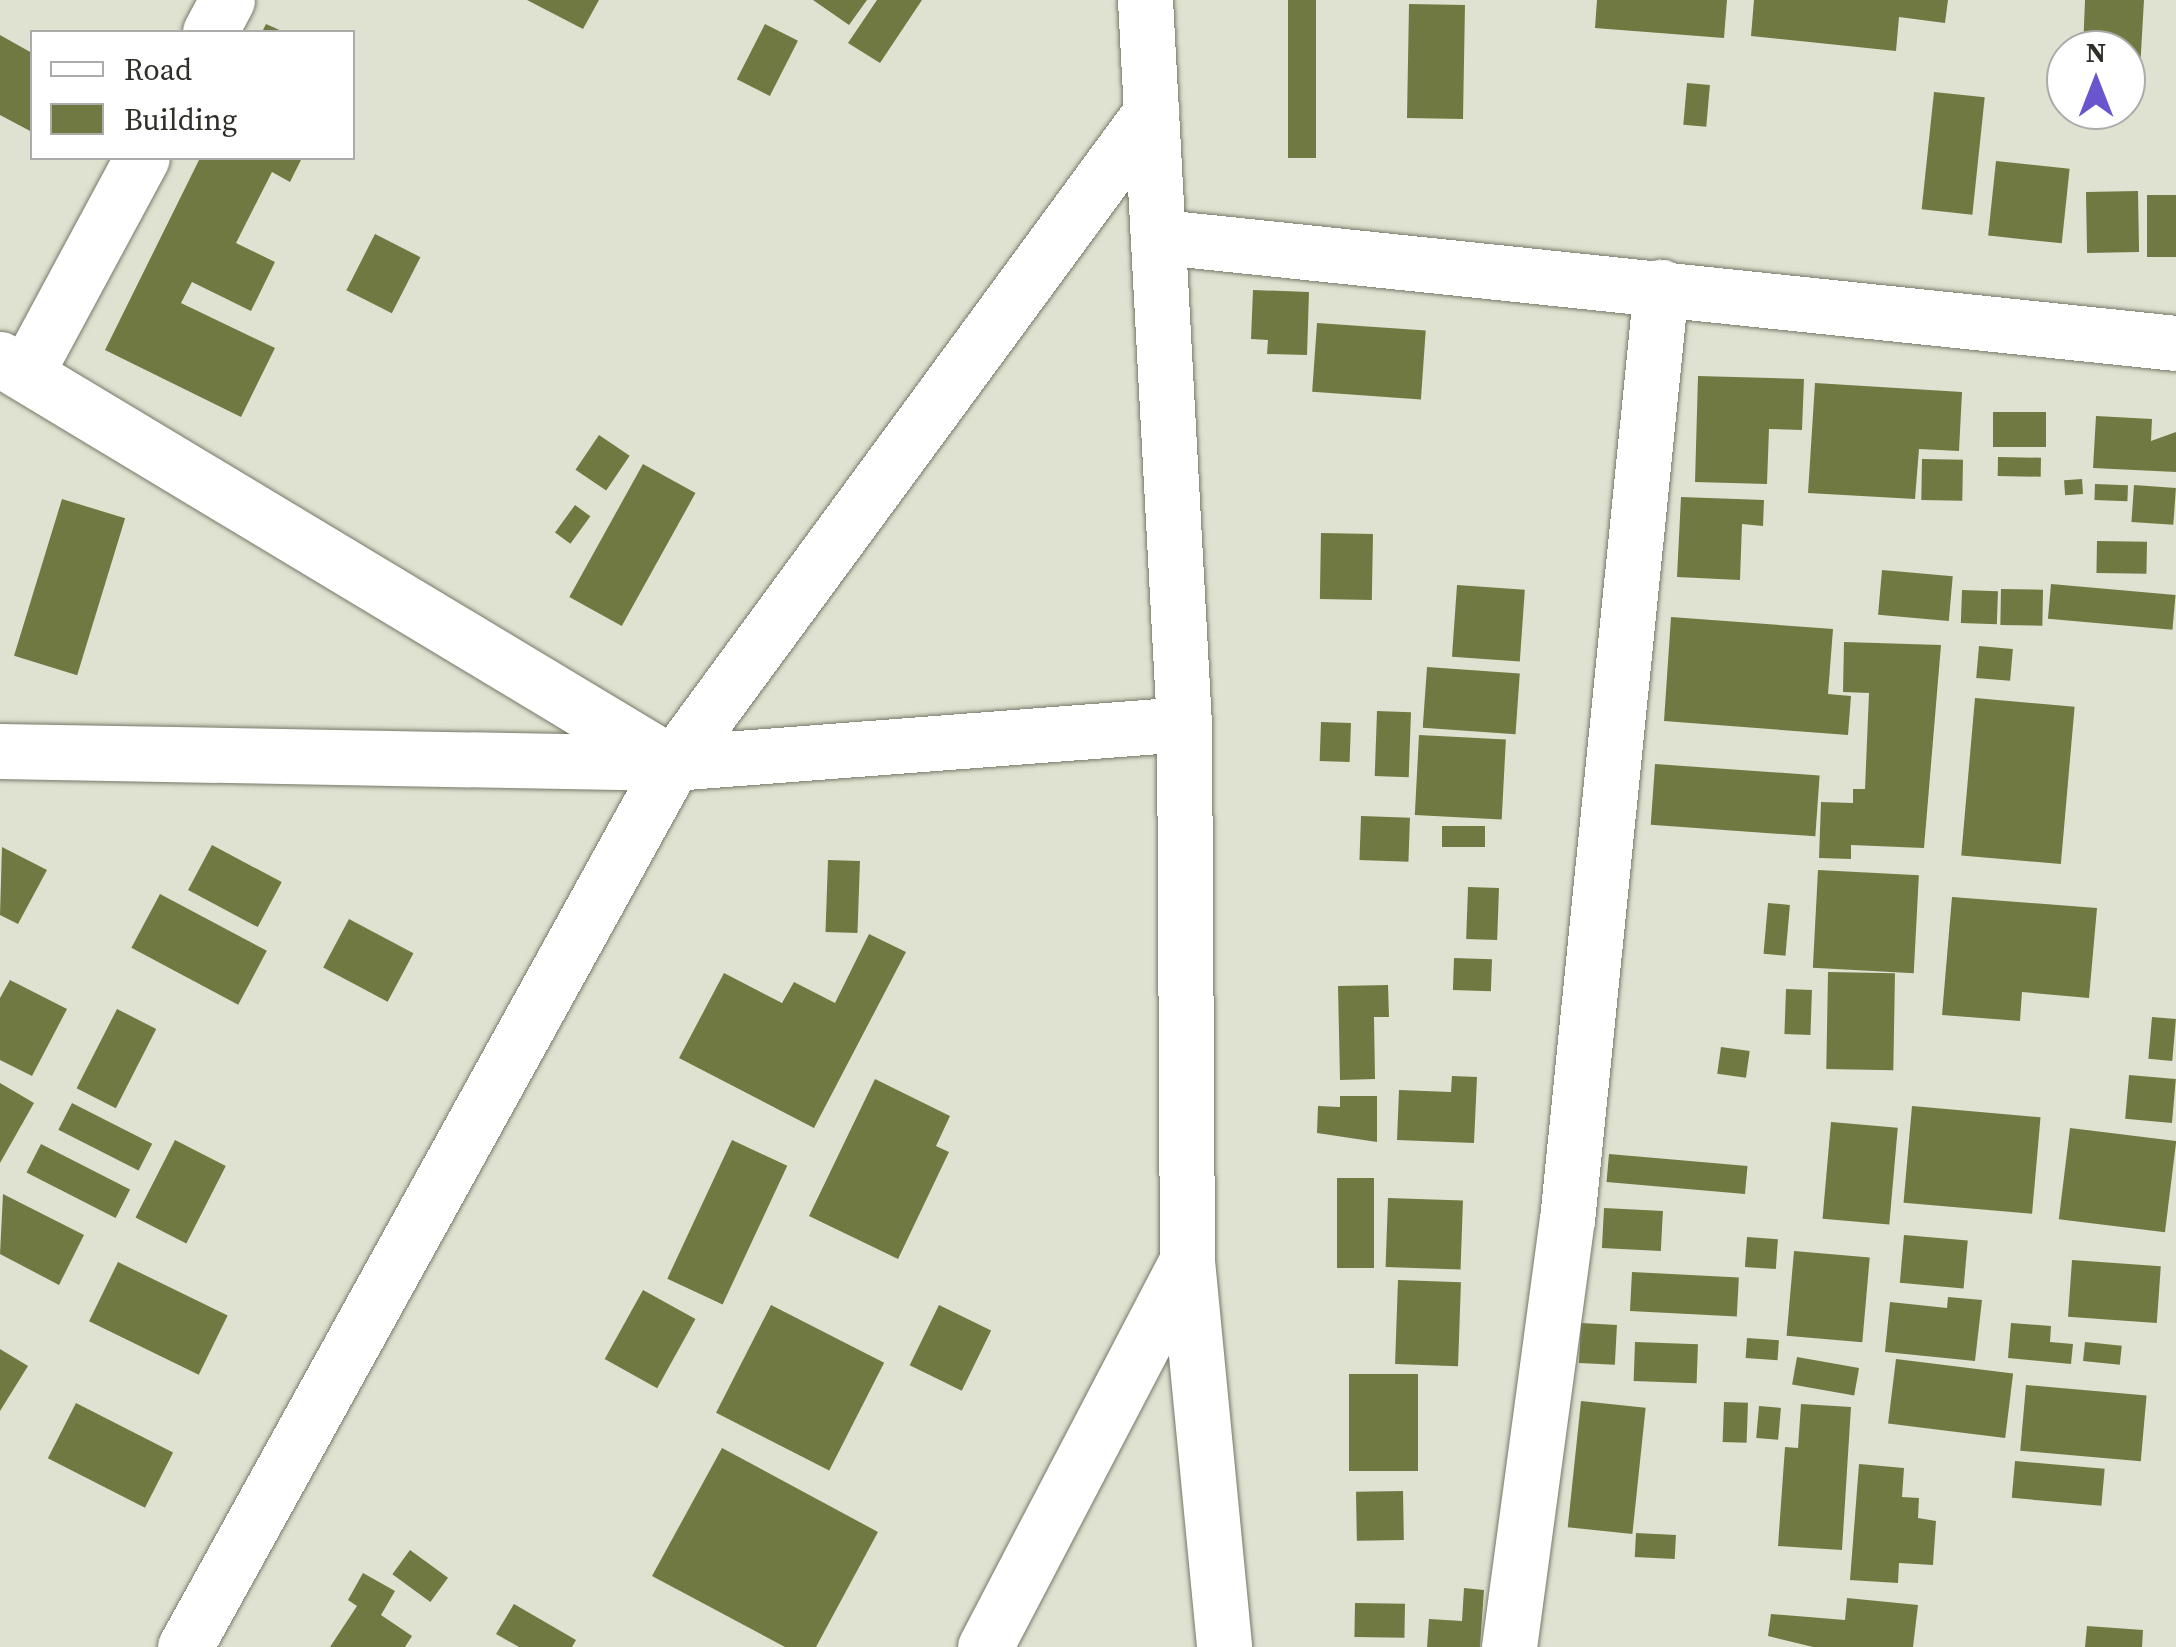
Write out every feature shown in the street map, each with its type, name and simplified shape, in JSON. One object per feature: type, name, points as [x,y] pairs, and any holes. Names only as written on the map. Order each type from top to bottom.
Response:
[{"type":"street","points":[[211,30],[228,0]]},
{"type":"street","points":[[1145,0],[1162,237],[1184,724],[1187,1261],[1224,1647]]},
{"type":"street","points":[[185,1647],[673,763],[1151,112]]},
{"type":"street","points":[[141,160],[13,366],[673,763]]},
{"type":"street","points":[[1162,237],[2176,344]]},
{"type":"street","points":[[1509,1647],[1567,1220],[1660,287]]},
{"type":"street","points":[[0,751],[673,763],[1184,724]]},
{"type":"street","points":[[985,1647],[1187,1261]]},
{"type":"building","points":[[527,0],[599,0],[583,29]]},
{"type":"building","points":[[813,0],[867,0],[849,25]]},
{"type":"building","points":[[877,0],[922,0],[880,63],[848,43]]},
{"type":"building","points":[[1288,0],[1316,0],[1316,158],[1288,158]]},
{"type":"building","points":[[1597,0],[1727,0],[1724,38],[1595,28]]},
{"type":"building","points":[[1754,0],[1948,0],[1945,23],[1899,17],[1896,51],[1751,36]]},
{"type":"building","points":[[2085,0],[2144,0],[2142,30],[2084,30]]},
{"type":"building","points":[[1409,4],[1465,5],[1463,119],[1407,118]]},
{"type":"building","points":[[765,24],[798,41],[770,96],[737,79]]},
{"type":"building","points":[[0,35],[30,52],[30,131],[0,115]]},
{"type":"building","points":[[1687,83],[1710,85],[1706,127],[1683,125]]},
{"type":"building","points":[[1934,92],[1985,97],[1972,215],[1922,209]]},
{"type":"building","points":[[199,160],[301,160],[290,182],[272,172],[236,243],[275,262],[251,311],[192,282],[181,303],[275,348],[241,417],[105,350]]},
{"type":"building","points":[[1996,161],[2070,169],[2062,243],[1988,236]]},
{"type":"building","points":[[2138,191],[2139,252],[2087,253],[2086,192]]},
{"type":"building","points":[[2147,195],[2176,195],[2176,257],[2147,257]]},
{"type":"building","points":[[375,234],[420,257],[392,313],[346,290]]},
{"type":"building","points":[[1253,290],[1309,292],[1307,355],[1267,354],[1268,340],[1251,339]]},
{"type":"building","points":[[1317,323],[1426,331],[1421,399],[1312,392]]},
{"type":"building","points":[[1698,376],[1804,379],[1802,430],[1769,429],[1767,484],[1695,482]]},
{"type":"building","points":[[1815,383],[1962,392],[1959,451],[1919,449],[1915,499],[1808,493]]},
{"type":"building","points":[[1993,412],[2046,412],[2046,447],[1993,447]]},
{"type":"building","points":[[2096,416],[2152,419],[2151,441],[2176,432],[2176,472],[2093,468]]},
{"type":"building","points":[[599,435],[630,456],[606,491],[576,470]]},
{"type":"building","points":[[1998,457],[2041,458],[2041,477],[1998,476]]},
{"type":"building","points":[[1922,459],[1963,460],[1962,501],[1921,500]]},
{"type":"building","points":[[643,464],[695,493],[622,626],[569,597]]},
{"type":"building","points":[[2082,479],[2083,494],[2065,495],[2064,480]]},
{"type":"building","points":[[2095,484],[2128,485],[2127,501],[2094,500]]},
{"type":"building","points":[[2134,485],[2176,488],[2173,525],[2131,522]]},
{"type":"building","points":[[1681,497],[1764,500],[1763,526],[1742,524],[1740,580],[1677,577]]},
{"type":"building","points":[[62,499],[125,518],[77,675],[14,656]]},
{"type":"building","points":[[575,505],[590,516],[570,544],[555,533]]},
{"type":"building","points":[[1321,533],[1373,534],[1372,600],[1320,599]]},
{"type":"building","points":[[2097,541],[2147,542],[2146,574],[2096,573]]},
{"type":"building","points":[[1882,570],[1953,576],[1949,621],[1878,615]]},
{"type":"building","points":[[2051,584],[2176,595],[2172,630],[2048,619]]},
{"type":"building","points":[[1457,585],[1525,590],[1520,662],[1452,657]]},
{"type":"building","points":[[2001,589],[2043,590],[2042,626],[2000,625]]},
{"type":"building","points":[[1962,590],[1998,591],[1997,624],[1961,623]]},
{"type":"building","points":[[1671,617],[1833,629],[1828,694],[1851,696],[1848,735],[1664,721]]},
{"type":"building","points":[[1844,642],[1941,645],[1924,848],[1851,845],[1851,859],[1819,858],[1821,802],[1853,803],[1853,789],[1865,789],[1869,693],[1843,692]]},
{"type":"building","points":[[1979,646],[2013,649],[2010,681],[1976,678]]},
{"type":"building","points":[[1427,667],[1520,673],[1516,734],[1423,728]]},
{"type":"building","points":[[1975,698],[2075,707],[2061,864],[1961,855]]},
{"type":"building","points":[[1377,711],[1411,712],[1409,777],[1375,776]]},
{"type":"building","points":[[1321,722],[1351,723],[1350,762],[1320,761]]},
{"type":"building","points":[[1419,735],[1506,740],[1502,819],[1415,815]]},
{"type":"building","points":[[1655,764],[1820,776],[1815,836],[1651,825]]},
{"type":"building","points":[[1361,816],[1410,818],[1408,862],[1359,860]]},
{"type":"building","points":[[1442,826],[1485,826],[1485,847],[1442,847]]},
{"type":"building","points":[[212,845],[282,882],[258,927],[188,890]]},
{"type":"building","points":[[2,847],[47,870],[18,924],[0,915]]},
{"type":"building","points":[[828,860],[860,861],[857,933],[825,932]]},
{"type":"building","points":[[1818,870],[1919,875],[1914,973],[1813,968]]},
{"type":"building","points":[[1468,887],[1499,888],[1497,940],[1466,939]]},
{"type":"building","points":[[160,894],[267,951],[238,1005],[131,948]]},
{"type":"building","points":[[1952,897],[2097,908],[2089,998],[2022,992],[2020,1021],[1942,1015]]},
{"type":"building","points":[[1768,903],[1790,905],[1785,956],[1764,954]]},
{"type":"building","points":[[349,919],[413,953],[388,1002],[323,968]]},
{"type":"building","points":[[869,934],[906,952],[814,1128],[679,1058],[724,973],[782,1003],[794,982],[835,1003]]},
{"type":"building","points":[[1454,958],[1492,959],[1491,991],[1453,990]]},
{"type":"building","points":[[1828,972],[1895,973],[1893,1070],[1826,1069]]},
{"type":"building","points":[[10,980],[67,1009],[32,1076],[0,1060],[0,998]]},
{"type":"building","points":[[1388,985],[1389,1017],[1374,1017],[1375,1079],[1340,1080],[1338,986]]},
{"type":"building","points":[[1786,989],[1812,990],[1810,1035],[1784,1034]]},
{"type":"building","points":[[117,1009],[156,1029],[116,1108],[77,1088]]},
{"type":"building","points":[[2152,1017],[2176,1019],[2172,1061],[2148,1059]]},
{"type":"building","points":[[1721,1047],[1750,1051],[1746,1078],[1717,1074]]},
{"type":"building","points":[[2129,1075],[2176,1079],[2172,1123],[2125,1119]]},
{"type":"building","points":[[1452,1076],[1477,1077],[1474,1143],[1397,1140],[1399,1090],[1451,1092]]},
{"type":"building","points":[[875,1079],[950,1116],[936,1146],[949,1152],[898,1259],[809,1216]]},
{"type":"building","points":[[0,1083],[34,1103],[0,1163]]},
{"type":"building","points":[[1340,1096],[1377,1096],[1377,1142],[1317,1133],[1318,1106],[1340,1107]]},
{"type":"building","points":[[72,1103],[152,1144],[139,1171],[58,1130]]},
{"type":"building","points":[[1912,1106],[2041,1117],[2032,1214],[1904,1203]]},
{"type":"building","points":[[1831,1122],[1898,1128],[1889,1224],[1823,1219]]},
{"type":"building","points":[[2070,1128],[2176,1141],[2165,1232],[2059,1219]]},
{"type":"building","points":[[175,1140],[226,1166],[186,1243],[136,1218]]},
{"type":"building","points":[[732,1140],[787,1166],[723,1304],[667,1279]]},
{"type":"building","points":[[41,1144],[130,1189],[116,1218],[26,1173]]},
{"type":"building","points":[[1609,1154],[1747,1166],[1745,1194],[1607,1182]]},
{"type":"building","points":[[1337,1178],[1374,1178],[1374,1268],[1337,1268]]},
{"type":"building","points":[[3,1194],[84,1235],[59,1285],[0,1254]]},
{"type":"building","points":[[1388,1198],[1463,1201],[1461,1270],[1386,1267]]},
{"type":"building","points":[[1604,1208],[1663,1211],[1661,1251],[1602,1248]]},
{"type":"building","points":[[1904,1235],[1968,1241],[1964,1288],[1900,1283]]},
{"type":"building","points":[[1747,1237],[1778,1239],[1776,1269],[1745,1267]]},
{"type":"building","points":[[1794,1251],[1870,1258],[1862,1342],[1787,1336]]},
{"type":"building","points":[[2072,1260],[2161,1266],[2157,1323],[2068,1317]]},
{"type":"building","points":[[118,1262],[228,1315],[199,1375],[89,1321]]},
{"type":"building","points":[[1632,1272],[1739,1278],[1737,1317],[1630,1311]]},
{"type":"building","points":[[1398,1280],[1461,1282],[1458,1366],[1395,1364]]},
{"type":"building","points":[[643,1290],[695,1319],[657,1388],[605,1359]]},
{"type":"building","points":[[1948,1297],[1982,1300],[1975,1361],[1885,1352],[1890,1302],[1947,1308]]},
{"type":"building","points":[[771,1305],[884,1363],[829,1470],[716,1413]]},
{"type":"building","points":[[939,1305],[991,1330],[962,1391],[910,1365]]},
{"type":"building","points":[[1581,1323],[1617,1325],[1615,1365],[1579,1363]]},
{"type":"building","points":[[2011,1323],[2051,1326],[2050,1342],[2073,1344],[2071,1364],[2008,1358]]},
{"type":"building","points":[[1747,1338],[1779,1340],[1778,1360],[1746,1358]]},
{"type":"building","points":[[1635,1342],[1698,1344],[1697,1383],[1634,1381]]},
{"type":"building","points":[[2085,1342],[2122,1346],[2120,1365],[2083,1361]]},
{"type":"building","points":[[0,1349],[28,1366],[0,1411]]},
{"type":"building","points":[[1797,1357],[1859,1368],[1854,1396],[1792,1385]]},
{"type":"building","points":[[1896,1359],[2013,1373],[2005,1438],[1888,1424]]},
{"type":"building","points":[[1349,1374],[1418,1374],[1418,1471],[1349,1471]]},
{"type":"building","points":[[2026,1385],[2147,1396],[2141,1461],[2020,1451]]},
{"type":"building","points":[[1581,1401],[1646,1408],[1632,1534],[1568,1527]]},
{"type":"building","points":[[1724,1402],[1748,1403],[1747,1443],[1723,1442]]},
{"type":"building","points":[[76,1403],[173,1452],[145,1508],[48,1458]]},
{"type":"building","points":[[1801,1404],[1851,1407],[1842,1550],[1778,1546],[1785,1447],[1798,1448]]},
{"type":"building","points":[[1759,1406],[1781,1408],[1778,1440],[1756,1438]]},
{"type":"building","points":[[722,1448],[878,1532],[816,1647],[785,1647],[652,1576]]},
{"type":"building","points":[[2015,1461],[2105,1469],[2101,1506],[2012,1498]]},
{"type":"building","points":[[1859,1464],[1904,1468],[1902,1497],[1919,1498],[1918,1518],[1936,1521],[1933,1565],[1899,1563],[1898,1583],[1850,1580]]},
{"type":"building","points":[[1403,1491],[1404,1540],[1357,1541],[1356,1492]]},
{"type":"building","points":[[1636,1533],[1676,1535],[1675,1559],[1635,1557]]},
{"type":"building","points":[[410,1550],[448,1578],[430,1602],[392,1574]]},
{"type":"building","points":[[363,1573],[395,1591],[381,1615],[412,1636],[405,1647],[330,1647],[357,1606],[348,1600]]},
{"type":"building","points":[[1464,1588],[1484,1590],[1480,1647],[1427,1647],[1429,1619],[1462,1621]]},
{"type":"building","points":[[1847,1598],[1918,1605],[1913,1647],[1813,1647],[1768,1636],[1771,1614],[1845,1620]]},
{"type":"building","points":[[1355,1603],[1405,1604],[1404,1638],[1354,1637]]},
{"type":"building","points":[[514,1604],[576,1640],[572,1647],[519,1647],[496,1634]]},
{"type":"building","points":[[2087,1626],[2143,1630],[2142,1647],[2085,1647]]}]
